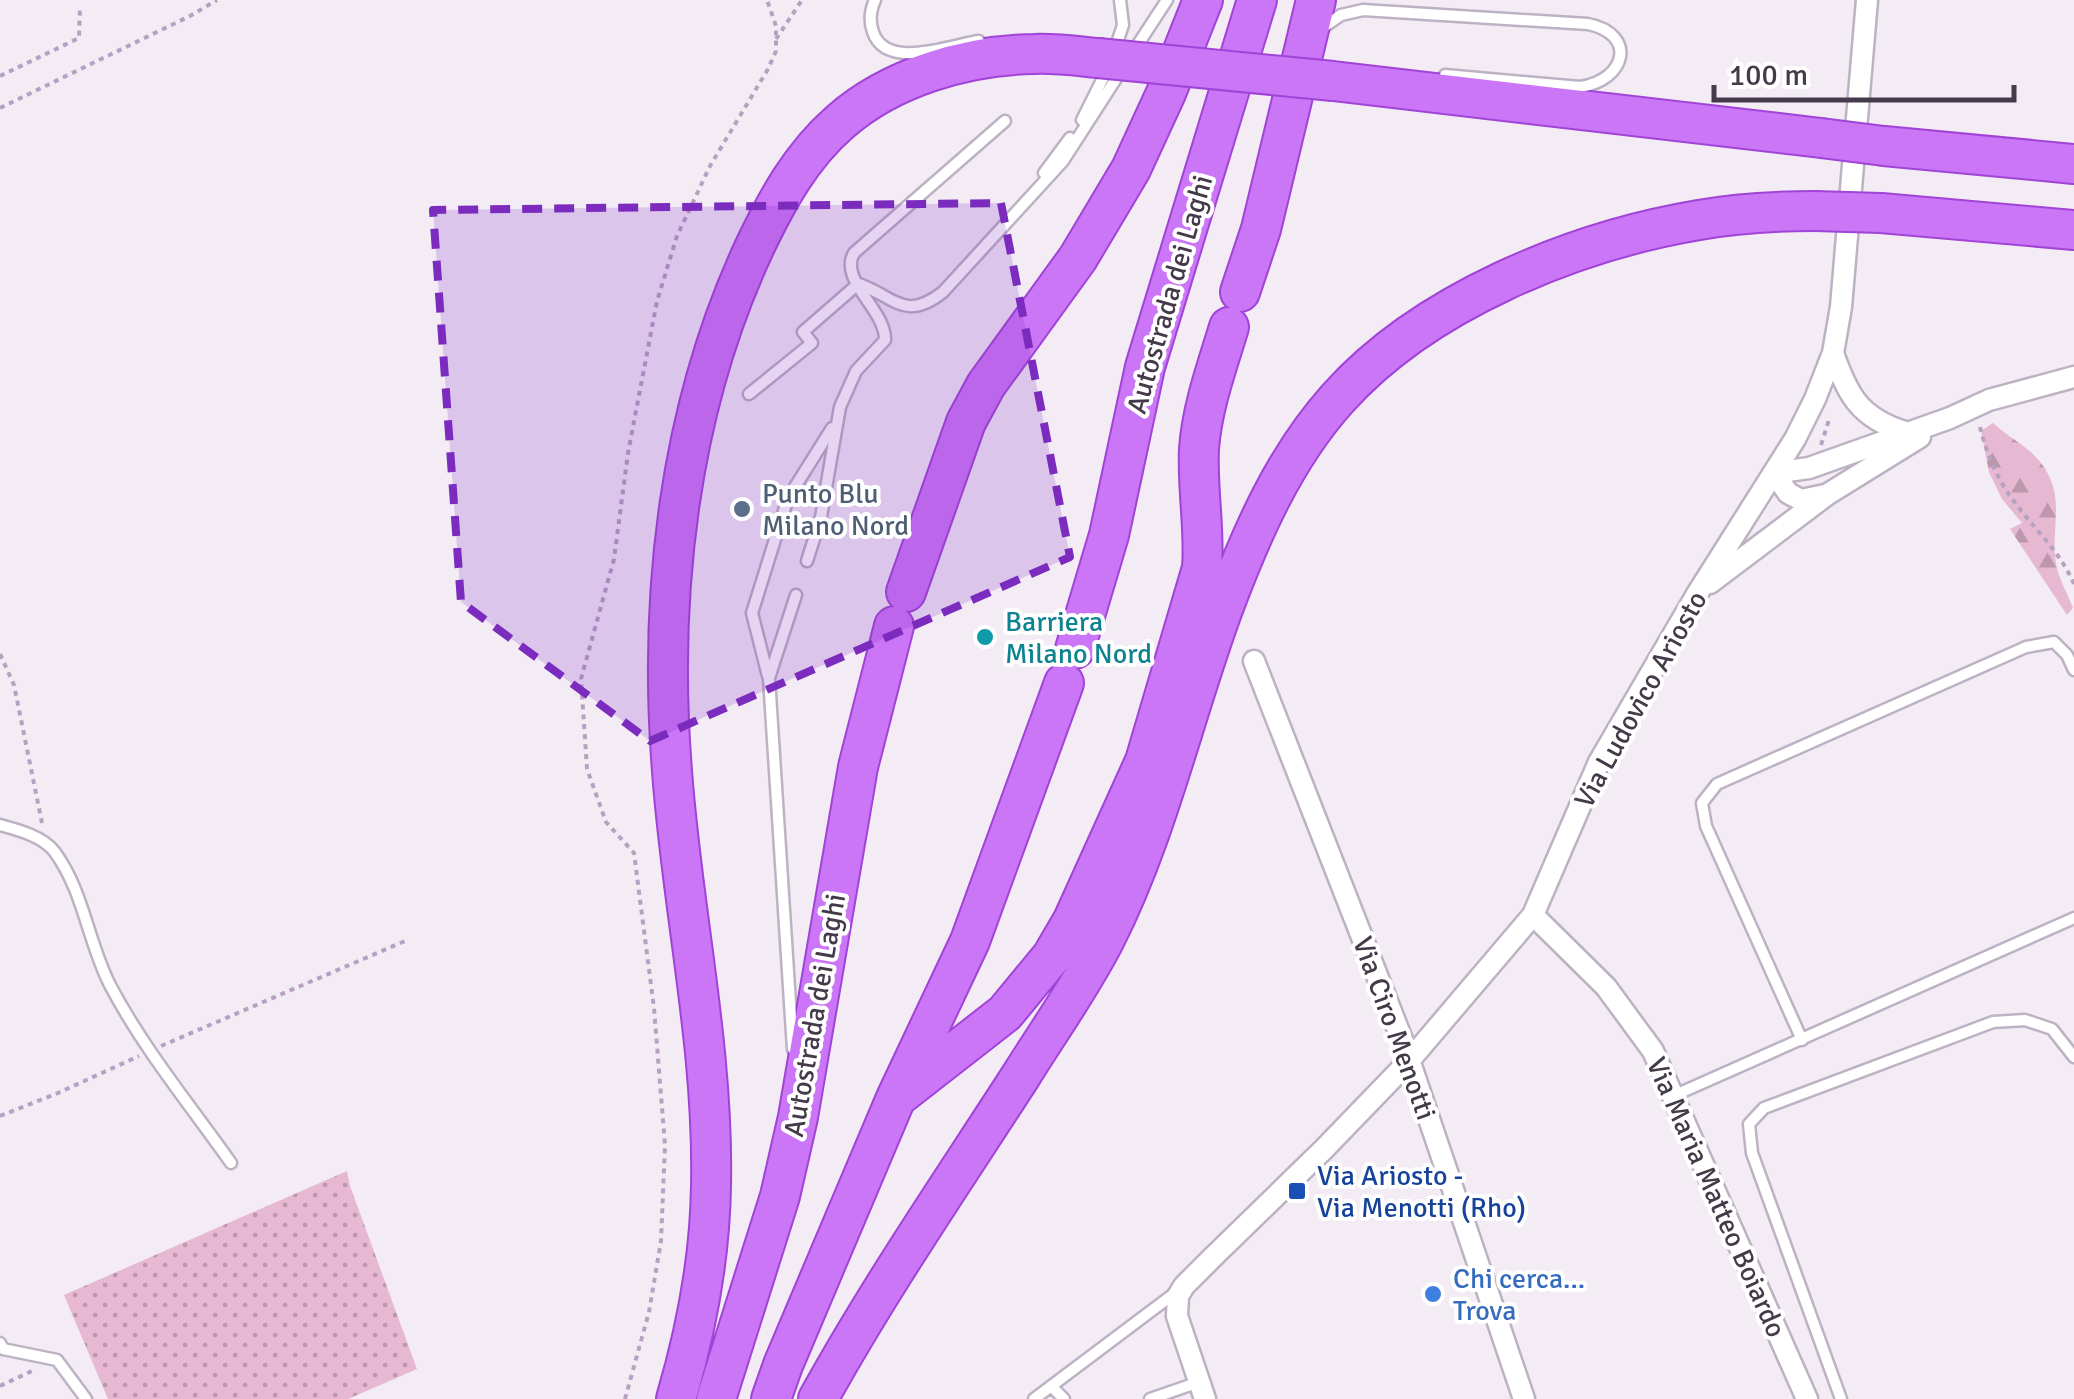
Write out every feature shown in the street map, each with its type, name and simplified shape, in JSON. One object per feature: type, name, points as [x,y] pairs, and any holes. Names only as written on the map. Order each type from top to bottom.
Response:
[{"type":"highway","name":"Autostrada dei Laghi","points":[[716,1399],[780,1196],[798,1117],[858,767],[900,609],[966,422],[986,385],[1078,258],[1130,170],[1166,94],[1203,0]]},
{"type":"highway","name":"Autostrada dei Laghi","points":[[771,1399],[896,1098],[970,941],[1070,666],[1109,535],[1145,367],[1257,0]]},
{"type":"highway","points":[[896,1098],[1005,1013],[1042,970],[1073,920],[1145,761],[1202,568],[1200,449],[1209,393],[1262,229],[1316,0]]},
{"type":"highway","points":[[676,1399],[697,1315],[711,1188],[704,1037],[672,770],[669,598],[677,521],[694,429],[728,307],[774,205],[816,146],[842,120],[872,99],[942,68],[990,57],[1034,54],[1333,81],[1884,146],[2074,164]]},
{"type":"highway","points":[[818,1399],[1106,938],[1141,856],[1222,612],[1264,511],[1294,458],[1336,400],[1368,367],[1439,315],[1477,294],[1626,236],[1698,220],[1815,210],[2074,230]]},
{"type":"street","name":"Via Ludovico Ariosto","points":[[1184,1286],[1410,1061],[1533,915],[1598,762],[1816,399],[1833,354],[1843,289],[1867,0]]},
{"type":"street","points":[[1833,354],[1858,406],[1886,426],[1905,432]]},
{"type":"street","points":[[1697,594],[1828,494],[1950,418],[1989,400],[2074,378]]},
{"type":"street","points":[[1828,494],[1801,500],[1788,492],[1774,474],[1809,468],[1950,418]]},
{"type":"street","name":"Via Ciro Menotti","points":[[1254,661],[1410,1061],[1524,1399]]},
{"type":"street","name":"Via Maria Matteo Boiardo","points":[[1533,915],[1606,987],[1653,1051],[1807,1399]]},
{"type":"street","points":[[1184,1286],[1178,1296],[1177,1316],[1202,1391]]},
{"type":"lane","points":[[875,0],[870,17],[873,34],[893,52],[917,53],[987,40]]},
{"type":"lane","points":[[979,254],[1014,214],[1097,94],[1123,24],[1120,0]]},
{"type":"lane","points":[[858,284],[904,306],[922,305],[943,292],[1063,161],[1167,0]]},
{"type":"lane","points":[[1306,42],[1341,15],[1363,10],[1588,24],[1609,32],[1620,54],[1606,80],[1580,87],[1432,74]]},
{"type":"lane","points":[[806,561],[821,517],[835,423],[845,392],[856,371],[885,340],[884,327],[849,263],[854,254],[1006,121]]},
{"type":"lane","points":[[750,394],[812,343],[803,332],[858,284]]},
{"type":"lane","points":[[798,1117],[769,678],[752,612],[788,498],[835,423]]},
{"type":"lane","points":[[769,678],[796,595]]},
{"type":"lane","points":[[1802,1040],[1706,826],[1702,803],[1717,784],[2026,646],[2054,642],[2067,655],[2074,670]]},
{"type":"lane","points":[[0,825],[46,842],[53,849],[68,874],[109,983],[231,1163]]},
{"type":"lane","points":[[1673,1096],[2074,918]]},
{"type":"lane","points":[[1841,1399],[1752,1153],[1749,1124],[1764,1108],[1993,1022],[2025,1020],[2052,1028],[2074,1057]]},
{"type":"lane","points":[[1034,1399],[1184,1286]]},
{"type":"lane","points":[[0,1343],[3,1349],[57,1360],[86,1399]]},
{"type":"lane","points":[[1052,1386],[1064,1399]]},
{"type":"lane","points":[[1150,1399],[1202,1391]]},
{"type":"path","points":[[0,108],[217,0]]},
{"type":"path","points":[[776,39],[802,0]]},
{"type":"path","points":[[0,76],[79,38],[80,6]]},
{"type":"path","points":[[1974,407],[1999,477],[2012,499],[2063,560],[2074,584]]},
{"type":"path","points":[[0,654],[14,684],[46,842]]},
{"type":"path","points":[[0,1116],[405,941]]},
{"type":"path","points":[[0,1386],[57,1360]]},
{"type":"highlighted area","points":[[1001,203],[1070,557],[650,741],[461,602],[433,210]]},
{"type":"green space","points":[[1993,423],[2030,452],[2049,476],[2056,500],[2056,563],[2073,608],[2067,615],[2010,529],[2022,523],[2002,499],[1989,472],[1981,431]]},
{"type":"green space","points":[[347,1171],[417,1369],[348,1399],[108,1399],[64,1295]]},
{"type":"place","name":"Punto Blu Milano Nord","points":[[742,509]]},
{"type":"place","name":"Barriera Milano Nord","points":[[985,637]]},
{"type":"place","name":"Via Ariosto - Via Menotti (Rho)","points":[[1297,1191]]},
{"type":"place","name":"Chi cerca... Trova","points":[[1433,1294]]}]
